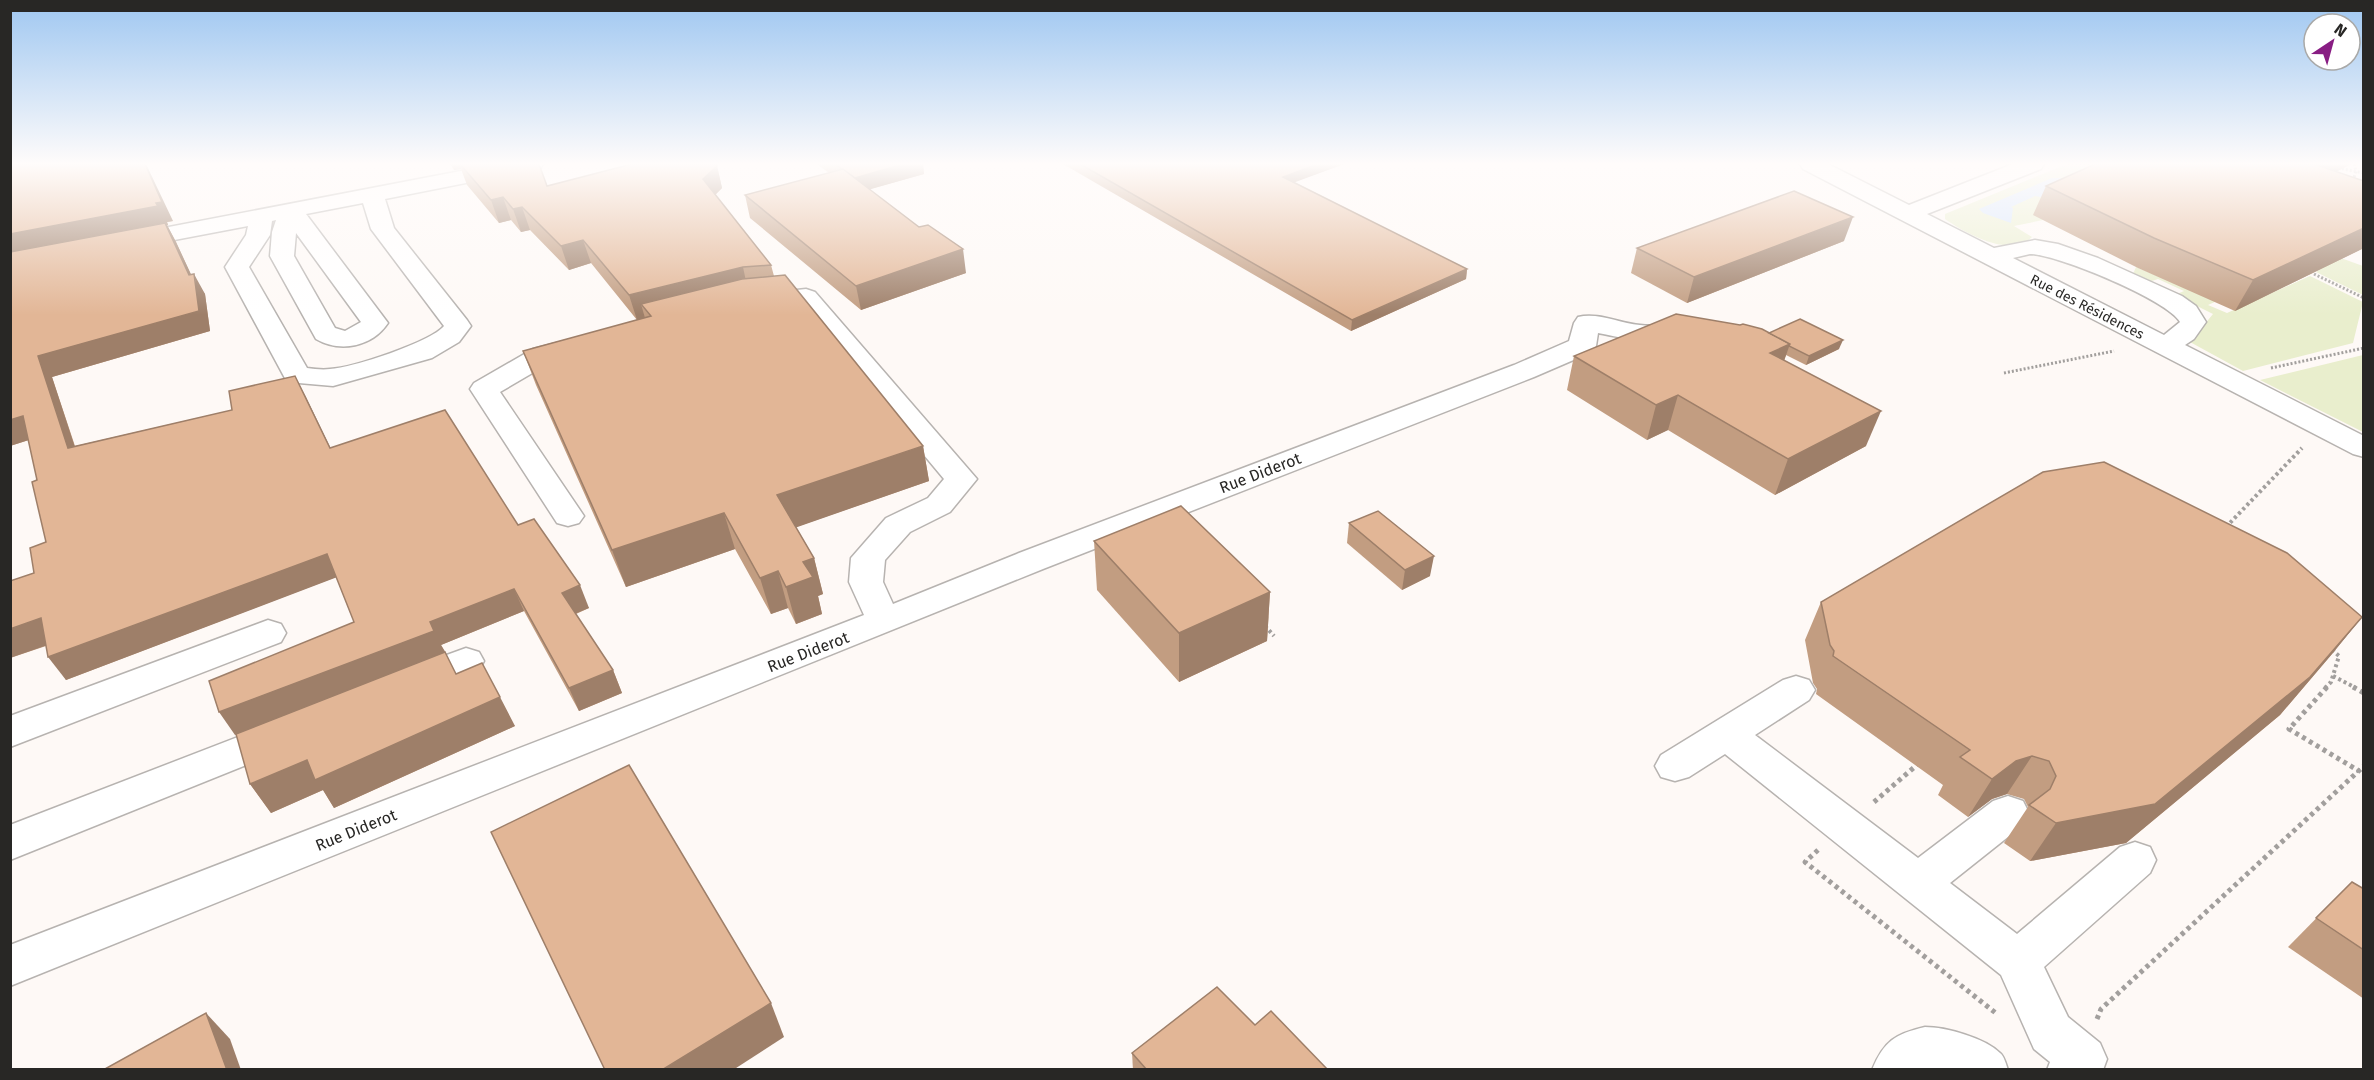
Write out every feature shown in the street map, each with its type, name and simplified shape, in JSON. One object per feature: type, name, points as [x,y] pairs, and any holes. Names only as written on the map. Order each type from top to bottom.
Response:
[{"type":"street","points":[[111,245],[269,214]]},
{"type":"street","points":[[290,214],[284,232],[282,256],[325,333],[332,338],[350,339],[366,332],[375,323],[294,214]]},
{"type":"street","points":[[261,216],[258,235],[237,267],[297,376],[333,378],[422,352],[450,336],[458,326],[383,229],[378,214]]},
{"type":"street","name":"Rue des Résidences","points":[[1908,214],[2364,448]]},
{"type":"street","points":[[161,252],[186,246],[189,229]]},
{"type":"street","points":[[1990,257],[2033,246],[2054,250],[2106,269],[2173,303],[2188,312],[2193,322],[2185,333],[2164,347]]},
{"type":"street","points":[[726,307],[749,301],[806,297],[961,479],[939,505],[898,525],[868,558],[866,582],[884,621]]},
{"type":"street","name":"Rue Diderot","points":[[10,966],[1031,561],[1582,346],[1587,322],[1641,333],[1693,334],[1703,337]]},
{"type":"street","points":[[568,516],[484,388],[543,355],[600,340]]},
{"type":"street","points":[[10,732],[268,633]]},
{"type":"street","points":[[377,696],[466,661]]},
{"type":"street","points":[[1675,766],[1796,690]]},
{"type":"street","points":[[10,843],[311,723]]},
{"type":"street","points":[[1726,734],[2018,961],[2051,1033],[2077,1064]]},
{"type":"street","points":[[1918,883],[2008,813]]},
{"type":"street","points":[[2018,961],[2135,860]]},
{"type":"street","points":[[1896,1070],[1902,1058],[1920,1050],[1944,1049],[1969,1059],[1984,1070]]},
{"type":"path","points":[[2314,273],[2364,298]]},
{"type":"path","points":[[2265,370],[2364,348]]},
{"type":"path","points":[[2004,373],[2118,350]]},
{"type":"path","points":[[2226,528],[2309,441]]},
{"type":"path","points":[[1259,620],[1274,636]]},
{"type":"path","points":[[2077,1064],[2101,1009],[2361,769],[2289,729],[2331,682],[2339,656],[2322,641]]},
{"type":"path","points":[[2333,676],[2364,693]]},
{"type":"green space","points":[[1945,214],[2056,214],[2048,219],[2014,226],[2032,237],[2023,243],[2012,245],[1988,242],[1945,219]]},
{"type":"green space","points":[[2338,257],[2363,266],[2363,295],[2316,272]]},
{"type":"green space","points":[[2136,267],[2217,301],[2208,305],[2227,313],[2310,276],[2363,302],[2353,343],[2243,371],[2190,342],[2213,314],[2175,295],[2184,291],[2158,279],[2149,282],[2133,274]]},
{"type":"green space","points":[[2363,355],[2363,432],[2260,380]]},
{"type":"water","points":[[1987,214],[2012,214],[2011,223]]},
{"type":"building","points":[[10,214],[114,214],[10,234]]},
{"type":"building","points":[[529,214],[731,214],[771,265],[743,267],[629,295],[583,240],[561,246]]},
{"type":"building","points":[[769,214],[902,214],[919,227],[928,225],[963,249],[856,286]]},
{"type":"building","points":[[1168,214],[1358,214],[1467,269],[1352,320]]},
{"type":"building","points":[[1730,214],[1847,214],[1853,217],[1694,277],[1637,248]]},
{"type":"building","points":[[2105,214],[2364,214],[2364,228],[2253,280]]},
{"type":"building","points":[[165,223],[189,275],[194,274],[199,311],[38,356],[68,448],[232,410],[229,391],[295,376],[330,448],[445,410],[518,525],[534,519],[580,585],[562,593],[613,670],[569,688],[514,589],[430,622],[434,631],[219,712],[209,681],[354,622],[327,554],[48,657],[41,618],[10,629],[10,581],[34,573],[30,548],[46,542],[32,482],[37,480],[23,416],[10,420],[10,252]]},
{"type":"building","points":[[785,275],[923,446],[777,495],[814,558],[803,562],[813,577],[786,587],[778,571],[760,578],[724,513],[612,550],[523,351],[651,316],[641,304],[742,279]]},
{"type":"building","points":[[1676,314],[1762,329],[1790,344],[1770,353],[1881,411],[1788,459],[1678,395],[1656,405],[1574,356]]},
{"type":"building","points":[[1800,319],[1843,340],[1809,356],[1769,333]]},
{"type":"building","points":[[2104,462],[2287,553],[2362,617],[2310,677],[2155,804],[2056,823],[2029,805],[2050,789],[2056,776],[2049,761],[2032,756],[2016,761],[1992,779],[1960,757],[1970,750],[1833,656],[1834,651],[1830,645],[1821,602],[2043,472]]},
{"type":"building","points":[[1181,506],[1270,592],[1179,633],[1094,541]]},
{"type":"building","points":[[1378,511],[1434,556],[1405,570],[1349,523]]},
{"type":"building","points":[[445,652],[456,674],[482,663],[500,697],[315,780],[307,760],[250,784],[236,734]]},
{"type":"building","points":[[629,765],[771,1003],[662,1070],[605,1070],[491,832]]},
{"type":"building","points":[[2352,882],[2364,889],[2364,950],[2316,918]]},
{"type":"building","points":[[1217,987],[1255,1025],[1271,1011],[1328,1070],[1147,1070],[1132,1053]]},
{"type":"building","points":[[206,1013],[227,1070],[103,1070]]}]
